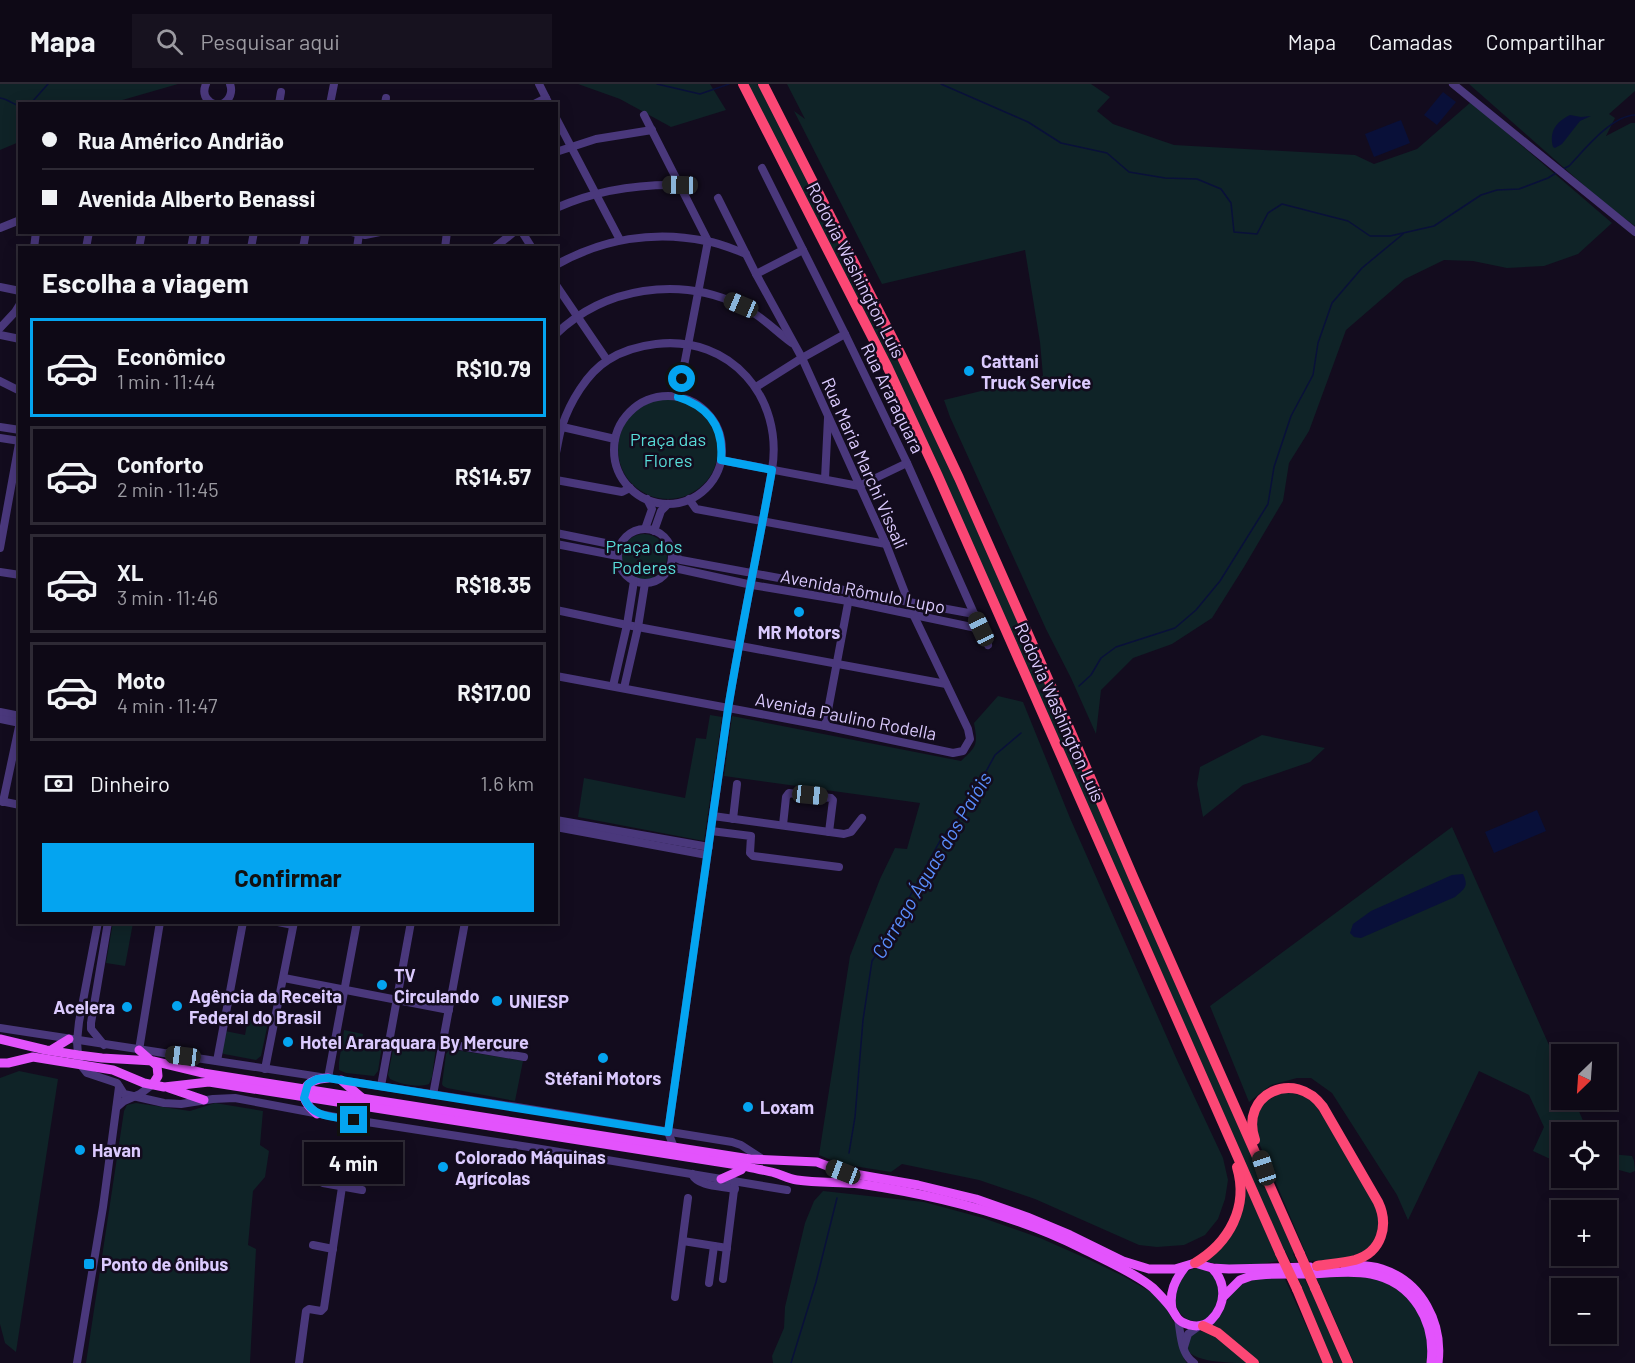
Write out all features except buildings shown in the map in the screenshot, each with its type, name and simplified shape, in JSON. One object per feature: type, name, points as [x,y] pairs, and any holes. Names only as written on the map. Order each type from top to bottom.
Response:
[{"type":"highway","name":"Rodovia Washington Luís","points":[[743,84],[888,368],[938,476],[1328,1363]]},
{"type":"highway","name":"Rodovia Washington Luís","points":[[763,84],[918,390],[959,478],[1348,1363]]},
{"type":"highway","points":[[1270,1186],[1252,1132],[1252,1119],[1257,1106],[1269,1092],[1284,1088],[1299,1089],[1313,1095],[1323,1107],[1375,1196],[1384,1221],[1380,1241],[1367,1254],[1356,1260],[1317,1266]]},
{"type":"highway","points":[[1190,1265],[1213,1251],[1226,1237],[1239,1208],[1239,1175],[1226,1130]]},
{"type":"highway","points":[[1201,1326],[1218,1333],[1254,1363]]},
{"type":"main road","points":[[0,1045],[5,1040],[51,1050],[113,1070],[144,1083],[204,1100]]},
{"type":"main road","points":[[51,1050],[73,1040]]},
{"type":"main road","points":[[139,1050],[153,1061],[159,1070],[153,1084]]},
{"type":"main road","points":[[3,1061],[33,1057],[153,1061],[305,1094],[363,1098],[676,1152],[743,1168],[772,1172],[794,1180],[858,1184],[916,1194],[974,1208],[1025,1224],[1069,1242],[1143,1281],[1158,1293],[1178,1319],[1186,1324],[1201,1326],[1213,1318],[1217,1312],[1223,1297],[1223,1284],[1212,1268]]},
{"type":"main road","points":[[317,1114],[309,1107],[305,1094],[308,1084],[317,1079],[328,1078]]},
{"type":"main road","points":[[341,1080],[363,1098]]},
{"type":"main road","points":[[164,1087],[209,1082],[305,1094],[676,1152],[817,1162],[843,1172],[918,1185],[976,1199],[1027,1217],[1141,1268],[1157,1270],[1190,1265],[1238,1269],[1356,1265],[1379,1268],[1412,1287],[1422,1298],[1434,1318],[1439,1337],[1438,1363]]},
{"type":"main road","points":[[794,1180],[794,1169],[799,1161]]},
{"type":"main road","points":[[815,1182],[819,1179],[820,1172],[817,1162]]},
{"type":"main road","points":[[721,1179],[743,1168]]},
{"type":"main road","points":[[1172,1309],[1172,1289],[1175,1281],[1190,1265]]},
{"type":"main road","points":[[1223,1297],[1240,1280],[1251,1276],[1360,1273],[1379,1276],[1403,1288],[1419,1306],[1430,1328],[1431,1363]]},
{"type":"street","points":[[206,84],[204,93],[210,102]]},
{"type":"street","points":[[230,84],[230,100]]},
{"type":"street","points":[[330,102],[334,84]]},
{"type":"street","points":[[539,84],[547,101]]},
{"type":"street","points":[[1453,84],[1635,232]]},
{"type":"street","points":[[279,102],[281,92]]},
{"type":"street","points":[[644,115],[708,241],[678,397]]},
{"type":"street","points":[[558,122],[620,240]]},
{"type":"street","points":[[558,151],[596,139],[652,130]]},
{"type":"street","name":"Rua Araraquara","points":[[762,168],[907,463],[988,645]]},
{"type":"street","points":[[558,207],[596,194],[637,186],[680,185]]},
{"type":"street","name":"Rua Maria Marchi Vissali","points":[[718,198],[802,358],[886,544],[914,615],[968,729],[970,739],[967,746],[963,751],[953,753]]},
{"type":"street","points":[[0,228],[18,221]]},
{"type":"street","points":[[496,246],[512,234]]},
{"type":"street","points":[[558,265],[594,247],[649,236],[679,236],[708,241],[746,254]]},
{"type":"street","points":[[756,274],[803,250]]},
{"type":"street","points":[[0,287],[18,291]]},
{"type":"street","points":[[558,288],[607,360]]},
{"type":"street","points":[[558,332],[600,304],[632,293],[674,288],[699,291],[730,301],[760,316],[794,345]]},
{"type":"street","points":[[760,316],[774,306]]},
{"type":"street","points":[[0,328],[18,307]]},
{"type":"street","points":[[756,387],[845,334]]},
{"type":"street","points":[[0,335],[18,339]]},
{"type":"street","points":[[615,439],[559,427],[579,391],[607,360],[646,345],[667,343],[688,344],[704,348],[726,360],[745,375],[756,387],[764,402],[771,419],[774,436],[775,453],[728,709],[668,1132],[676,1152]]},
{"type":"street","points":[[0,381],[18,390]]},
{"type":"street","points":[[657,397],[678,397],[698,405],[713,420],[721,439],[721,460],[713,479],[698,494],[689,499],[668,504],[647,500],[630,488],[618,470],[614,450],[615,439],[622,420],[638,405],[657,397]]},
{"type":"street","points":[[825,479],[828,415]]},
{"type":"street","points":[[0,427],[18,430]]},
{"type":"street","points":[[0,438],[18,440]]},
{"type":"street","points":[[0,548],[18,446]]},
{"type":"street","points":[[721,460],[859,486],[907,463]]},
{"type":"street","points":[[558,480],[622,492],[630,488]]},
{"type":"street","points":[[689,499],[696,509],[886,544]]},
{"type":"street","points":[[645,529],[652,509],[647,500]]},
{"type":"street","points":[[654,531],[661,511],[668,504]]},
{"type":"street","points":[[637,530],[654,531],[667,541],[671,548],[670,567],[666,573],[653,582],[634,581],[627,577],[619,564],[620,546],[624,539],[637,530]]},
{"type":"street","points":[[558,533],[620,546]]},
{"type":"street","points":[[558,544],[618,556]]},
{"type":"street","name":"Avenida Rômulo Lupo","points":[[672,556],[681,560],[974,614]]},
{"type":"street","name":"Avenida Rômulo Lupo","points":[[670,567],[981,629]]},
{"type":"street","points":[[0,572],[18,575]]},
{"type":"street","points":[[613,686],[634,581]]},
{"type":"street","points":[[624,688],[645,583]]},
{"type":"street","points":[[825,726],[850,592]]},
{"type":"street","points":[[558,610],[946,684]]},
{"type":"street","name":"Avenida Paulino Rodella","points":[[558,676],[825,726],[953,753]]},
{"type":"street","points":[[0,712],[18,716]]},
{"type":"street","points":[[0,719],[18,723]]},
{"type":"street","points":[[18,727],[1,802],[18,805]]},
{"type":"street","points":[[733,819],[736,784]]},
{"type":"street","points":[[783,825],[786,797],[789,793],[831,798],[833,800],[829,832]]},
{"type":"street","points":[[713,816],[848,834],[862,818]]},
{"type":"street","points":[[558,820],[708,851]]},
{"type":"street","points":[[558,827],[659,842]]},
{"type":"street","points":[[711,831],[751,836],[750,853],[753,856],[839,867]]},
{"type":"street","points":[[98,924],[79,1022],[72,1030],[73,1040],[79,1059],[90,1075],[111,1079],[117,1083],[124,1094],[164,1103],[181,1104],[235,1098],[317,1114],[692,1174],[737,1184]]},
{"type":"street","points":[[104,1045],[91,1029],[91,1023],[108,924]]},
{"type":"street","points":[[139,1050],[160,924]]},
{"type":"street","points":[[217,1061],[243,924]]},
{"type":"street","points":[[265,1069],[293,924]]},
{"type":"street","points":[[328,1078],[357,924]]},
{"type":"street","points":[[381,1086],[411,924]]},
{"type":"street","points":[[433,1095],[465,924]]},
{"type":"street","points":[[284,978],[449,1010]]},
{"type":"street","points":[[0,1028],[732,1142],[764,1160]]},
{"type":"street","points":[[443,1043],[524,1058]]},
{"type":"street","points":[[116,1109],[124,1101],[140,1095],[153,1084]]},
{"type":"street","points":[[76,1362],[103,1207],[119,1087]]},
{"type":"street","points":[[723,1279],[737,1184],[743,1168]]},
{"type":"street","points":[[692,1174],[699,1182],[787,1190]]},
{"type":"street","points":[[323,1183],[362,1190]]},
{"type":"street","points":[[299,1363],[306,1311],[309,1309],[323,1310],[342,1187]]},
{"type":"street","points":[[675,1297],[688,1197]]},
{"type":"street","points":[[683,1241],[727,1248]]},
{"type":"street","points":[[313,1245],[333,1249]]},
{"type":"street","points":[[709,1283],[714,1246]]},
{"type":"street","points":[[1178,1319],[1184,1351],[1194,1363]]},
{"type":"street","points":[[1184,1351],[1188,1334],[1201,1326]]},
{"type":"green space","points":[[0,84],[178,84],[115,102],[18,102],[18,142],[0,150]]},
{"type":"green space","points":[[578,84],[710,84],[726,110],[671,127],[620,99]]},
{"type":"green space","points":[[747,84],[757,84],[762,89],[929,420],[1295,1252],[1293,1254],[1297,1262],[1291,1262],[1281,1246],[919,427]]},
{"type":"green space","points":[[787,84],[1091,84],[1110,97],[1097,111],[1113,124],[1174,145],[1355,155],[1374,164],[1417,149],[1471,102],[1612,223],[1578,254],[1544,266],[1507,268],[1473,261],[1444,260],[1405,279],[1346,330],[1309,431],[1289,463],[1283,501],[1244,567],[1212,618],[1172,644],[1133,658],[1101,690],[1096,734],[1046,629],[944,400],[1043,376],[1040,342],[1025,250],[882,284],[794,111],[805,119]]},
{"type":"green space","points":[[1469,84],[1635,84],[1635,91],[1609,114],[1615,118],[1606,136],[1635,123],[1635,226],[1604,203]]},
{"type":"green space","name":"Praça das Flores","points":[[668,399],[687,403],[703,414],[714,430],[718,449],[714,468],[703,484],[687,495],[668,499],[649,495],[633,484],[622,468],[618,449],[622,430],[633,414],[649,403]]},
{"type":"green space","name":"Praça dos Poderes","points":[[644,534],[660,541],[667,557],[660,573],[644,580],[628,573],[621,557],[628,541]]},
{"type":"green space","points":[[998,696],[1023,702],[1070,818],[1223,1158],[1228,1180],[1225,1199],[1218,1219],[1205,1235],[1184,1245],[1157,1247],[1139,1245],[1035,1199],[979,1180],[902,1164],[891,1172],[841,1164],[819,1155],[850,956],[880,879],[895,848],[907,849],[920,803],[724,776],[732,716],[961,761],[975,745],[974,723]]},
{"type":"green space","points":[[710,715],[722,717],[704,841],[578,817],[584,778],[685,798],[696,738],[706,739]]},
{"type":"green space","points":[[1262,735],[1325,748],[1310,762],[1243,785],[1203,817],[1197,784],[1200,767]]},
{"type":"green space","points":[[1452,827],[1551,1050],[1551,1110],[1578,1110],[1584,1122],[1551,1122],[1551,1159],[1533,1151],[1544,1127],[1529,1095],[1479,1071],[1408,1220],[1397,1195],[1332,1093],[1311,1078],[1297,1078],[1271,1085],[1249,1102],[1210,1006]]},
{"type":"green space","points":[[113,924],[133,924],[125,966],[106,963]]},
{"type":"green space","points":[[248,1019],[268,1023],[261,1056],[256,1060],[222,1053],[225,1031],[245,1035]]},
{"type":"green space","points":[[344,1030],[363,1034],[362,1041],[382,1046],[378,1071],[374,1076],[339,1070]]},
{"type":"green space","points":[[395,1039],[436,1047],[429,1084],[409,1085],[390,1079],[388,1075]]},
{"type":"green space","points":[[450,1049],[523,1061],[515,1101],[443,1086],[446,1054]]},
{"type":"green space","points":[[19,1071],[58,1079],[16,1352],[5,1343],[0,1324],[0,1078]]},
{"type":"green space","points":[[1284,1091],[1311,1098],[1375,1200],[1382,1220],[1372,1247],[1346,1259],[1309,1261],[1254,1130],[1261,1104]]},
{"type":"green space","points":[[136,1103],[190,1111],[215,1103],[263,1111],[260,1145],[269,1151],[265,1177],[253,1191],[248,1245],[256,1249],[250,1363],[86,1363],[124,1111],[127,1105]]},
{"type":"green space","points":[[1617,1155],[1632,1156],[1635,1171],[1630,1173],[1617,1170]]},
{"type":"green space","points":[[1245,1184],[1278,1261],[1244,1266],[1203,1261],[1217,1250]]},
{"type":"green space","points":[[823,1191],[924,1202],[983,1218],[1040,1238],[1090,1260],[1151,1292],[1165,1306],[1176,1326],[1187,1363],[773,1363],[772,1356],[784,1328],[785,1307],[805,1223],[814,1201]]},
{"type":"green space","points":[[1196,1268],[1214,1276],[1219,1290],[1215,1309],[1207,1318],[1199,1321],[1182,1316],[1177,1308],[1176,1297],[1182,1278],[1187,1272]]},
{"type":"green space","points":[[1354,1275],[1380,1280],[1400,1291],[1416,1308],[1427,1334],[1427,1363],[1354,1363],[1316,1277]]},
{"type":"green space","points":[[1304,1277],[1344,1363],[1332,1363],[1298,1278]]},
{"type":"green space","points":[[1259,1278],[1285,1279],[1323,1363],[1258,1363],[1210,1326],[1236,1289],[1243,1283]]},
{"type":"green space","points":[[1198,1331],[1219,1338],[1248,1363],[1212,1361],[1194,1356],[1189,1352],[1187,1343],[1190,1337]]},
{"type":"shaded area","points":[[1443,92],[1456,102],[1437,125],[1424,115]]},
{"type":"shaded area","points":[[1570,115],[1591,116],[1580,121],[1562,144],[1555,148],[1552,141],[1553,132],[1561,121]]},
{"type":"shaded area","points":[[1401,120],[1410,143],[1374,157],[1365,134]]},
{"type":"shaded area","points":[[1537,810],[1546,831],[1494,853],[1485,832]]},
{"type":"shaded area","points":[[1463,874],[1465,887],[1455,897],[1361,938],[1354,937],[1350,933],[1353,924],[1371,911],[1452,875]]},
{"type":"waterway","points":[[32,102],[48,84]]},
{"type":"waterway","points":[[657,84],[700,94],[729,84]]},
{"type":"waterway","points":[[941,84],[1028,122],[1061,143],[1107,153],[1129,172],[1165,178],[1197,179],[1221,189],[1231,203],[1234,232],[1257,234],[1268,213],[1282,204],[1348,221],[1370,236],[1390,236],[1434,226],[1481,195],[1497,190],[1519,189],[1556,173]]},
{"type":"waterway","points":[[0,98],[18,105]]},
{"type":"waterway","points":[[1563,169],[1569,166],[1608,127],[1617,121],[1635,115]]},
{"type":"waterway","name":"Córrego Águas dos Paióis","points":[[1079,686],[1091,675],[1101,658],[1116,647],[1175,628],[1196,610],[1220,581],[1268,504],[1274,467],[1291,416],[1313,375],[1318,343],[1332,303],[1362,268],[1403,234]]},
{"type":"waterway","name":"Córrego Águas dos Paióis","points":[[849,1153],[855,1117],[863,1020],[872,961],[885,942],[941,839],[965,810],[995,755],[1021,733]]},
{"type":"waterway","name":"Córrego Águas dos Paióis","points":[[791,1363],[816,1282],[837,1198]]},
{"type":"place","name":"Cattani Truck Service","points":[[969,371]]},
{"type":"place","name":"MR Motors","points":[[799,612]]},
{"type":"place","name":"TV Circulando","points":[[382,985]]},
{"type":"place","name":"UNIESP","points":[[497,1001]]},
{"type":"place","name":"Agência da Receita Federal do Brasil","points":[[177,1006]]},
{"type":"place","name":"Acelera","points":[[127,1007]]},
{"type":"place","name":"Hotel Araraquara By Mercure","points":[[288,1042]]},
{"type":"place","name":"Stéfani Motors","points":[[603,1058]]},
{"type":"place","name":"Loxam","points":[[748,1107]]},
{"type":"place","name":"Havan","points":[[80,1150]]},
{"type":"place","name":"Colorado Máquinas Agrícolas","points":[[443,1167]]},
{"type":"place","name":"Ponto de ônibus","points":[[89,1264]]},
{"type":"route","points":[[354,1120],[317,1114],[304,1098],[308,1084],[317,1079],[328,1078],[668,1132],[728,709],[772,470],[721,460],[721,439],[713,420],[698,405],[678,397],[682,379]]}]
